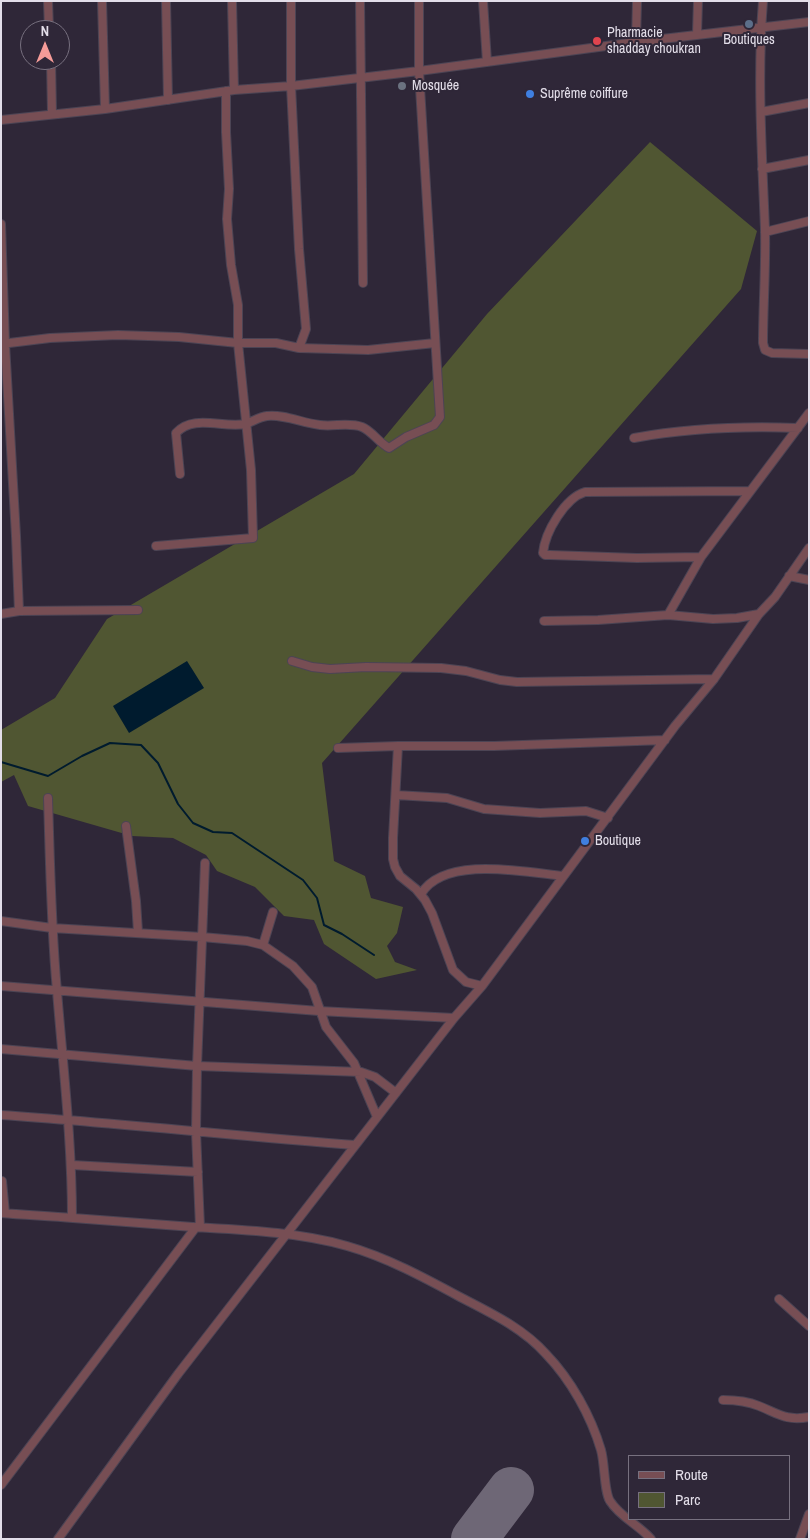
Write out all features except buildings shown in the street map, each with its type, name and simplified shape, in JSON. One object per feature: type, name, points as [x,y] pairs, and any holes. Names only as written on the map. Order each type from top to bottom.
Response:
[{"type":"street","points":[[48,1],[49,20]]},
{"type":"street","points":[[102,1],[105,109]]},
{"type":"street","points":[[166,1],[168,100]]},
{"type":"street","points":[[156,546],[252,538],[251,470],[238,343],[238,305],[231,264],[227,219],[229,189],[226,132],[230,91],[232,1]]},
{"type":"street","points":[[291,1],[291,86],[299,249],[306,329],[299,348]]},
{"type":"street","points":[[360,1],[364,282]]},
{"type":"street","points":[[180,474],[176,433],[182,426],[208,422],[224,425],[246,424],[266,416],[280,416],[322,425],[364,427],[389,448],[395,446],[406,437],[434,425],[440,417],[419,71],[419,1]]},
{"type":"street","points":[[483,1],[487,62]]},
{"type":"street","points":[[636,42],[637,1]]},
{"type":"street","points":[[697,34],[698,1]]},
{"type":"street","points":[[764,1],[761,28],[762,169],[765,232],[763,344],[765,350],[772,354],[809,354]]},
{"type":"street","points":[[1,120],[105,109],[230,91],[419,71],[697,34],[809,22]]},
{"type":"street","points":[[50,70],[52,114]]},
{"type":"street","points":[[762,112],[809,103]]},
{"type":"street","points":[[762,169],[809,160]]},
{"type":"street","points":[[765,232],[809,221]]},
{"type":"street","points":[[1,224],[3,344],[19,611]]},
{"type":"street","points":[[3,344],[50,338],[118,335],[179,337],[238,343],[276,343],[299,348],[368,350],[435,343]]},
{"type":"street","points":[[668,615],[701,556],[809,413]]},
{"type":"street","points":[[634,438],[715,428],[765,426],[798,428]]},
{"type":"street","points":[[701,556],[637,558],[545,555],[543,553],[546,537],[559,514],[577,494],[585,492],[750,491]]},
{"type":"street","points":[[58,1539],[178,1374],[376,1117],[454,1018],[482,986],[665,740],[714,679],[759,614],[775,597],[809,548]]},
{"type":"street","points":[[789,576],[809,580]]},
{"type":"street","points":[[1,614],[19,611],[138,610]]},
{"type":"street","points":[[544,621],[598,620],[668,615],[713,619],[737,618],[759,614]]},
{"type":"street","points":[[292,661],[312,667],[330,669],[441,668],[466,671],[500,680],[517,682],[714,679]]},
{"type":"street","points":[[338,748],[494,746],[665,740]]},
{"type":"street","points":[[398,746],[393,845],[395,868],[400,876],[421,894],[432,913],[453,970],[466,982],[482,986]]},
{"type":"street","points":[[396,795],[447,798],[484,809],[540,814],[586,811],[608,818]]},
{"type":"street","points":[[48,798],[52,928],[72,1165],[72,1218]]},
{"type":"street","points":[[126,826],[138,932]]},
{"type":"street","points":[[1,1485],[198,1227],[197,1066],[205,863]]},
{"type":"street","points":[[421,894],[428,884],[455,871],[491,870],[563,876]]},
{"type":"street","points":[[263,945],[269,922],[274,912]]},
{"type":"street","points":[[1,921],[52,928],[202,936],[247,941],[263,945],[304,977],[315,994],[319,1011],[330,1033],[350,1056],[376,1117]]},
{"type":"street","points":[[1,986],[319,1011],[454,1018]]},
{"type":"street","points":[[1,1049],[197,1066],[357,1072],[375,1078],[396,1093]]},
{"type":"street","points":[[1,1115],[67,1119],[355,1146]]},
{"type":"street","points":[[72,1165],[198,1172]]},
{"type":"street","points":[[2,1181],[3,1213],[198,1227],[285,1235],[324,1241],[367,1253],[446,1289],[506,1320],[546,1353],[581,1402],[594,1428],[602,1451],[607,1492],[610,1501],[628,1519]]},
{"type":"street","points":[[779,1299],[809,1326]]},
{"type":"street","points":[[723,1400],[749,1402],[788,1418],[809,1417]]},
{"type":"street","points":[[800,1539],[809,1514]]},
{"type":"street","points":[[629,1520],[651,1539]]},
{"type":"green space","points":[[650,142],[757,231],[741,289],[322,763],[334,861],[365,876],[371,898],[403,907],[397,933],[387,946],[395,962],[417,970],[376,979],[324,944],[314,920],[284,916],[255,887],[217,871],[206,855],[173,838],[132,836],[28,806],[14,775],[1,782],[1,730],[55,698],[107,619],[354,474],[487,314]]},
{"type":"water","points":[[187,661],[204,688],[129,733],[113,706]]},
{"type":"waterway","points":[[1,762],[48,776],[82,756],[110,743],[141,745],[158,763],[178,804],[193,823],[213,832],[232,833],[303,880],[317,898],[324,925],[342,934],[374,955]]},
{"type":"runway","points":[[474,1539],[511,1490]]},
{"type":"place","name":"Boutiques","points":[[749,24]]},
{"type":"place","name":"Pharmacie shadday choukran","points":[[597,41]]},
{"type":"place","name":"Mosquée","points":[[402,86]]},
{"type":"place","name":"Suprême coiffure","points":[[530,94]]},
{"type":"place","name":"Boutique","points":[[585,841]]}]
